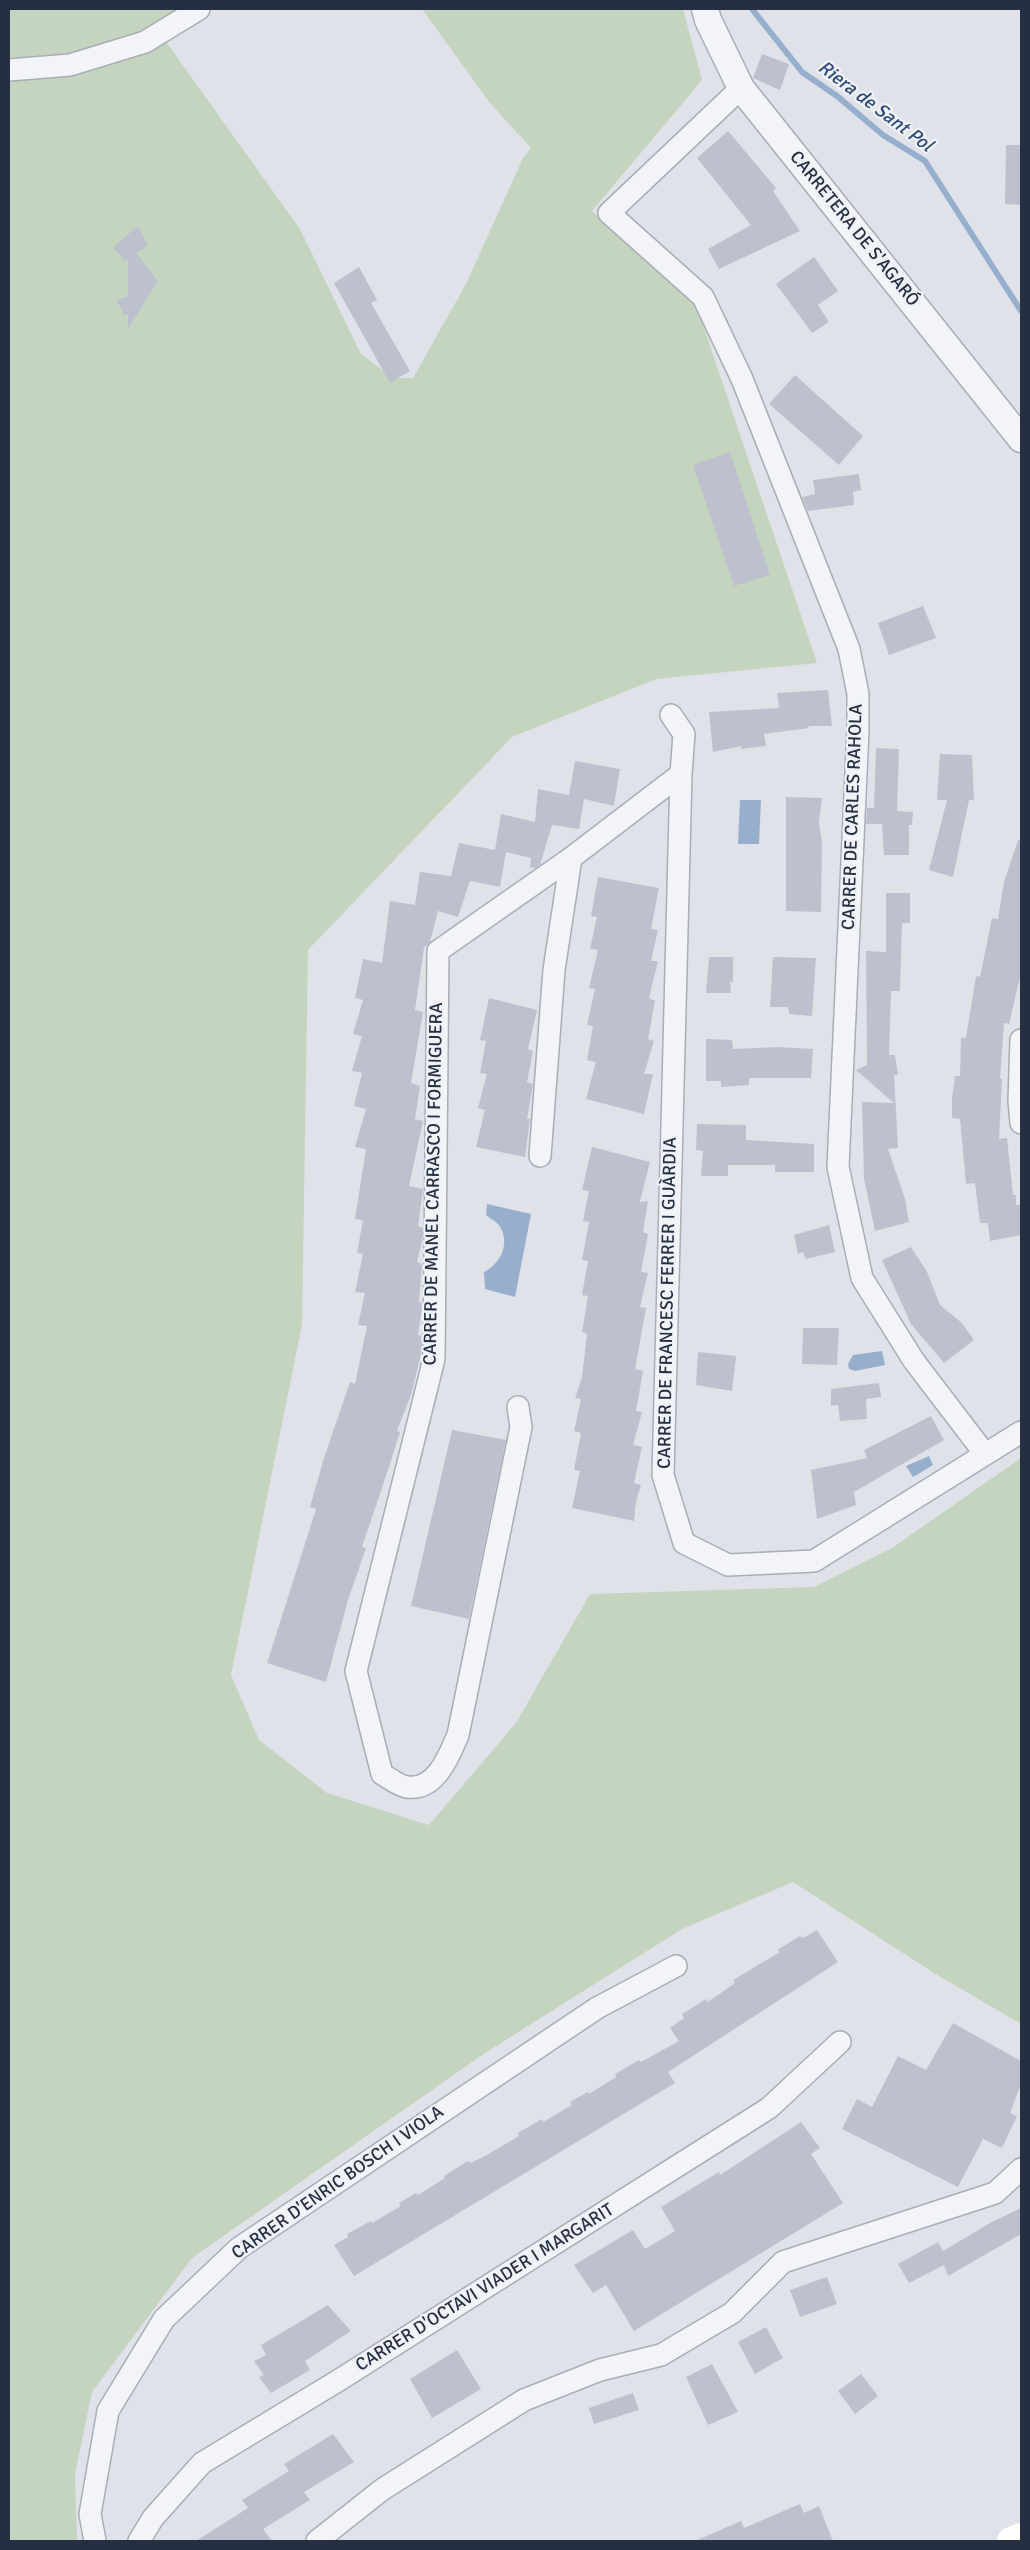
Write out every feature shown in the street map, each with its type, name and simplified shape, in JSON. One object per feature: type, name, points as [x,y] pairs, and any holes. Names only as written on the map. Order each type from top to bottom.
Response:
[{"type":"street","points":[[9,70],[70,65],[145,42],[199,9]]},
{"type":"street","name":"CARRETERA DE S'AGARÓ","points":[[705,9],[708,20],[741,88],[1021,439]]},
{"type":"street","name":"CARRER DE CARLES RAHOLA","points":[[741,88],[609,213],[703,297],[742,379],[848,649],[858,694],[858,730],[838,1167],[862,1278],[914,1361],[985,1454]]},
{"type":"street","name":"CARRER DE FRANCESC FERRER I GUÀRDIA","points":[[671,715],[684,734],[680,774],[663,1475],[684,1543],[728,1565],[814,1561],[1021,1432]]},
{"type":"street","name":"CARRER DE MANEL CARRASCO I FORMIGUERA","points":[[518,1407],[521,1427],[458,1735],[444,1767],[427,1783],[406,1787],[382,1774],[356,1671],[434,1359],[438,951],[571,858],[680,774]]},
{"type":"street","points":[[540,1156],[554,970],[571,858]]},
{"type":"street","points":[[1021,1040],[1019,1101],[1021,1123]]},
{"type":"street","name":"CARRER D'ENRIC BOSCH I VIOLA","points":[[95,2541],[90,2514],[108,2411],[164,2319],[239,2248],[597,2008],[676,1966]]},
{"type":"street","name":"CARRER D'OCTAVI VIADER I MARGARIT","points":[[138,2541],[152,2518],[202,2463],[336,2382],[769,2108],[840,2042]]},
{"type":"street","points":[[317,2541],[383,2489],[524,2400],[600,2370],[660,2355],[732,2313],[783,2262],[995,2193],[1021,2169]]},
{"type":"green space","points":[[9,9],[183,9],[135,36],[83,54],[9,63]]},
{"type":"green space","points":[[422,9],[683,9],[702,80],[592,211],[697,307],[817,663],[656,679],[512,737],[308,950],[302,1325],[231,1675],[259,1740],[327,1793],[429,1825],[516,1723],[590,1594],[814,1587],[892,1548],[1021,1458],[1021,2024],[934,1973],[793,1882],[682,1929],[485,2053],[192,2258],[92,2392],[75,2474],[77,2541],[9,2541],[9,81],[94,70],[136,54],[164,39],[300,229],[361,354],[393,378],[413,378],[466,284],[523,158],[531,148],[490,103]]},
{"type":"water","points":[[740,800],[761,800],[759,844],[738,844]]},
{"type":"water","points":[[487,1204],[531,1214],[515,1297],[485,1289],[484,1272],[499,1258],[504,1245],[499,1225],[486,1215]]},
{"type":"water","points":[[882,1351],[885,1365],[855,1371],[849,1369],[848,1364],[853,1355]]},
{"type":"water","points":[[929,1456],[933,1465],[913,1477],[906,1466]]},
{"type":"building","points":[[762,54],[789,64],[780,90],[753,78]]},
{"type":"building","points":[[728,131],[776,188],[773,191],[800,231],[719,269],[708,249],[751,225],[697,158]]},
{"type":"building","points":[[1006,145],[1021,145],[1021,205],[1005,204]]},
{"type":"building","points":[[138,226],[148,245],[136,253],[158,281],[128,329],[128,314],[124,315],[117,300],[128,296],[128,259],[125,261],[113,247]]},
{"type":"building","points":[[814,257],[838,291],[818,305],[829,322],[812,333],[776,284]]},
{"type":"building","points":[[359,267],[377,300],[371,303],[410,371],[390,383],[334,283]]},
{"type":"building","points":[[795,375],[863,436],[839,465],[769,404]]},
{"type":"building","points":[[730,452],[770,575],[734,586],[693,465]]},
{"type":"building","points":[[859,474],[861,490],[853,492],[854,505],[808,511],[802,497],[815,494],[813,480]]},
{"type":"building","points":[[923,606],[936,638],[889,655],[878,623]]},
{"type":"building","points":[[828,690],[832,726],[808,726],[809,728],[764,734],[766,746],[741,749],[741,746],[713,752],[709,712],[779,708],[777,693]]},
{"type":"building","points":[[876,748],[899,749],[897,811],[913,812],[912,825],[909,825],[909,855],[884,855],[882,824],[866,824],[867,808],[874,808]]},
{"type":"building","points":[[940,754],[972,755],[974,800],[969,800],[953,877],[929,870],[947,800],[937,800]]},
{"type":"building","points":[[575,761],[620,769],[614,806],[584,799],[579,829],[552,825],[540,865],[535,868],[530,867],[531,858],[506,852],[500,887],[470,881],[458,917],[438,911],[430,942],[424,948],[415,1010],[423,1012],[411,1083],[420,1086],[415,1119],[423,1121],[409,1186],[423,1189],[418,1226],[423,1228],[423,1236],[417,1262],[422,1264],[419,1302],[422,1303],[422,1308],[418,1335],[422,1336],[422,1350],[412,1392],[397,1431],[400,1432],[362,1547],[366,1548],[348,1600],[326,1682],[267,1663],[316,1509],[310,1507],[324,1458],[350,1382],[355,1384],[367,1326],[358,1325],[365,1293],[355,1292],[363,1254],[357,1253],[363,1220],[355,1219],[366,1149],[355,1147],[366,1109],[354,1106],[362,1073],[352,1071],[362,1036],[353,1034],[363,1000],[355,998],[363,959],[382,963],[390,901],[415,905],[420,872],[451,876],[459,843],[495,850],[501,814],[535,822],[538,789],[569,795]]},
{"type":"building","points":[[786,797],[822,798],[819,822],[822,843],[821,912],[786,911]]},
{"type":"building","points":[[1018,840],[1021,840],[1021,973],[1009,1024],[1004,1023],[1000,1079],[1002,1079],[999,1139],[1007,1138],[1013,1195],[1016,1195],[1016,1205],[1021,1205],[1021,1235],[990,1241],[988,1223],[980,1223],[975,1183],[966,1184],[960,1119],[952,1118],[952,1099],[955,1076],[960,1076],[961,1038],[966,1038],[976,976],[980,977],[992,918],[998,919],[1004,882]]},
{"type":"building","points":[[598,877],[659,888],[651,929],[658,930],[651,961],[658,961],[649,998],[655,1001],[648,1039],[654,1041],[644,1074],[653,1074],[644,1114],[586,1099],[596,1062],[587,1060],[593,1026],[587,1025],[595,989],[589,988],[598,950],[590,949],[597,917],[591,916]]},
{"type":"building","points":[[886,893],[910,893],[910,923],[902,923],[900,991],[891,991],[889,1055],[895,1055],[898,1075],[894,1075],[898,1148],[888,1149],[905,1199],[909,1222],[875,1231],[864,1179],[862,1102],[894,1103],[856,1070],[867,1065],[866,951],[886,952]]},
{"type":"building","points":[[709,957],[733,957],[733,982],[730,982],[731,993],[706,993]]},
{"type":"building","points":[[773,957],[816,958],[812,1016],[789,1014],[788,1007],[770,1007]]},
{"type":"building","points":[[489,998],[537,1010],[528,1049],[533,1051],[527,1082],[533,1084],[527,1119],[530,1119],[525,1157],[476,1147],[485,1110],[478,1108],[487,1074],[480,1073],[486,1041],[480,1040]]},
{"type":"building","points":[[706,1039],[732,1040],[733,1049],[778,1047],[813,1049],[811,1078],[749,1078],[749,1085],[721,1087],[721,1081],[706,1081]]},
{"type":"building","points":[[697,1124],[746,1125],[746,1140],[814,1144],[814,1172],[775,1172],[775,1165],[728,1165],[728,1176],[701,1176],[703,1151],[696,1150]]},
{"type":"building","points":[[592,1147],[650,1162],[640,1202],[648,1201],[643,1232],[648,1234],[641,1272],[648,1273],[640,1307],[646,1308],[635,1369],[643,1371],[636,1411],[642,1412],[633,1445],[642,1447],[634,1483],[641,1485],[636,1501],[634,1521],[572,1508],[580,1471],[574,1470],[581,1433],[574,1431],[581,1399],[575,1398],[582,1377],[587,1334],[582,1332],[588,1296],[582,1295],[588,1261],[582,1260],[589,1222],[583,1221],[589,1191],[582,1190]]},
{"type":"building","points":[[829,1225],[835,1252],[806,1259],[803,1252],[798,1254],[794,1235]]},
{"type":"building","points":[[911,1247],[927,1272],[940,1305],[962,1323],[974,1340],[944,1363],[911,1324],[882,1260]]},
{"type":"building","points":[[803,1328],[839,1328],[837,1365],[802,1364]]},
{"type":"building","points":[[698,1352],[736,1356],[732,1391],[696,1385]]},
{"type":"building","points":[[879,1383],[881,1397],[866,1399],[867,1419],[840,1421],[838,1405],[831,1406],[831,1389]]},
{"type":"building","points":[[931,1416],[944,1440],[854,1492],[856,1505],[817,1519],[811,1470],[867,1458],[864,1450]]},
{"type":"building","points":[[452,1430],[506,1440],[469,1619],[411,1606]]},
{"type":"building","points":[[817,1930],[838,1962],[668,2072],[675,2083],[354,2276],[334,2245],[348,2237],[347,2234],[371,2221],[372,2223],[401,2206],[399,2203],[416,2193],[418,2195],[468,2161],[470,2163],[485,2156],[519,2136],[518,2133],[542,2119],[543,2122],[572,2105],[570,2102],[588,2092],[589,2094],[616,2077],[615,2074],[639,2060],[641,2062],[679,2041],[670,2028],[684,2018],[682,2014],[706,1999],[708,2002],[735,1983],[733,1980],[780,1952],[777,1950],[800,1936],[803,1938]]},
{"type":"building","points":[[953,2023],[1021,2061],[1021,2084],[1010,2113],[1017,2116],[1002,2148],[983,2139],[958,2187],[842,2129],[857,2099],[872,2107],[898,2056],[926,2070]]},
{"type":"building","points":[[801,2122],[820,2148],[811,2154],[843,2203],[634,2331],[606,2285],[593,2293],[574,2265],[633,2230],[645,2249],[675,2231],[661,2207],[719,2172],[720,2175]]},
{"type":"building","points":[[1021,2208],[1021,2234],[948,2276],[944,2265],[909,2283],[898,2264],[938,2242],[943,2251],[990,2223]]},
{"type":"building","points":[[827,2277],[837,2304],[800,2317],[790,2290]]},
{"type":"building","points":[[328,2305],[351,2331],[305,2361],[310,2370],[271,2393],[259,2377],[264,2375],[254,2361],[266,2355],[261,2345]]},
{"type":"building","points":[[766,2327],[783,2358],[755,2374],[738,2342]]},
{"type":"building","points":[[457,2350],[481,2389],[432,2418],[410,2379]]},
{"type":"building","points":[[712,2364],[738,2412],[708,2425],[686,2377]]},
{"type":"building","points":[[861,2374],[878,2396],[855,2414],[838,2391]]},
{"type":"building","points":[[633,2393],[639,2410],[594,2424],[589,2408]]},
{"type":"building","points":[[333,2434],[354,2462],[304,2492],[310,2500],[263,2529],[272,2541],[196,2541],[248,2508],[242,2500],[289,2471],[284,2464]]},
{"type":"building","points":[[800,2504],[804,2513],[819,2506],[833,2541],[695,2541],[741,2521],[744,2528]]},
{"type":"waterway","name":"Riera de Sant Pol","points":[[752,9],[802,72],[837,96],[883,135],[925,161],[1021,311]]}]
